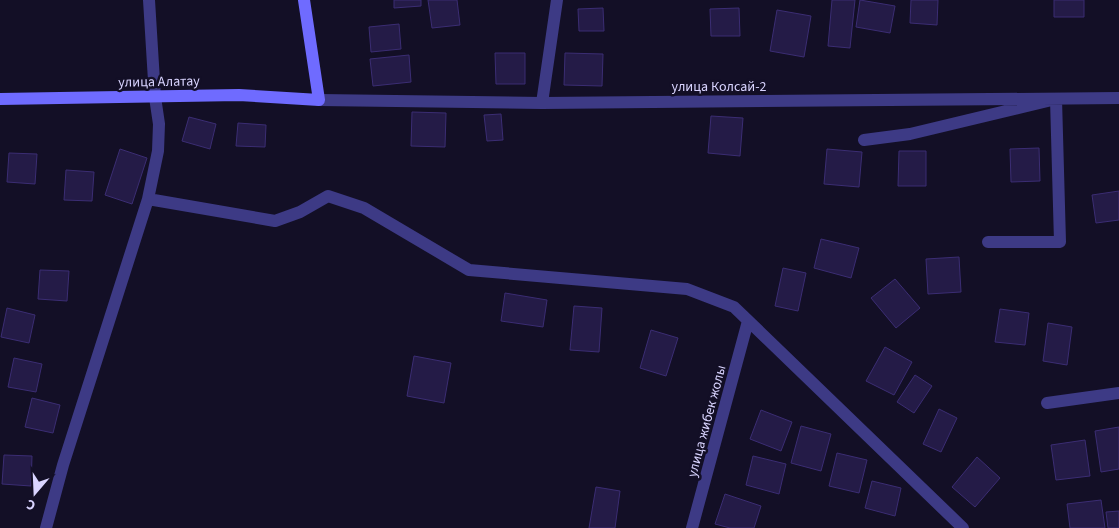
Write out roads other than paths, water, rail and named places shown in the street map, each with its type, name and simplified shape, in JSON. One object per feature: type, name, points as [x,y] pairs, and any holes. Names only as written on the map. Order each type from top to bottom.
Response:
[{"type":"street","points":[[46,528],[63,465],[148,199],[158,151],[159,124],[155,97],[149,0]]},
{"type":"street","points":[[304,0],[319,100]]},
{"type":"street","points":[[542,103],[558,0]]},
{"type":"street","name":"улица Алатау","points":[[0,99],[239,95],[319,100]]},
{"type":"street","name":"улица Колсай-2","points":[[319,100],[542,103],[1119,98]]},
{"type":"street","points":[[864,140],[910,134],[1056,99],[1060,242],[988,242]]},
{"type":"street","points":[[148,199],[275,220],[300,212],[328,196],[364,208],[469,270],[687,289],[734,308],[963,528]]},
{"type":"street","name":"улица жибек жолы","points":[[692,528],[748,321]]},
{"type":"street","points":[[1047,403],[1119,393]]}]
